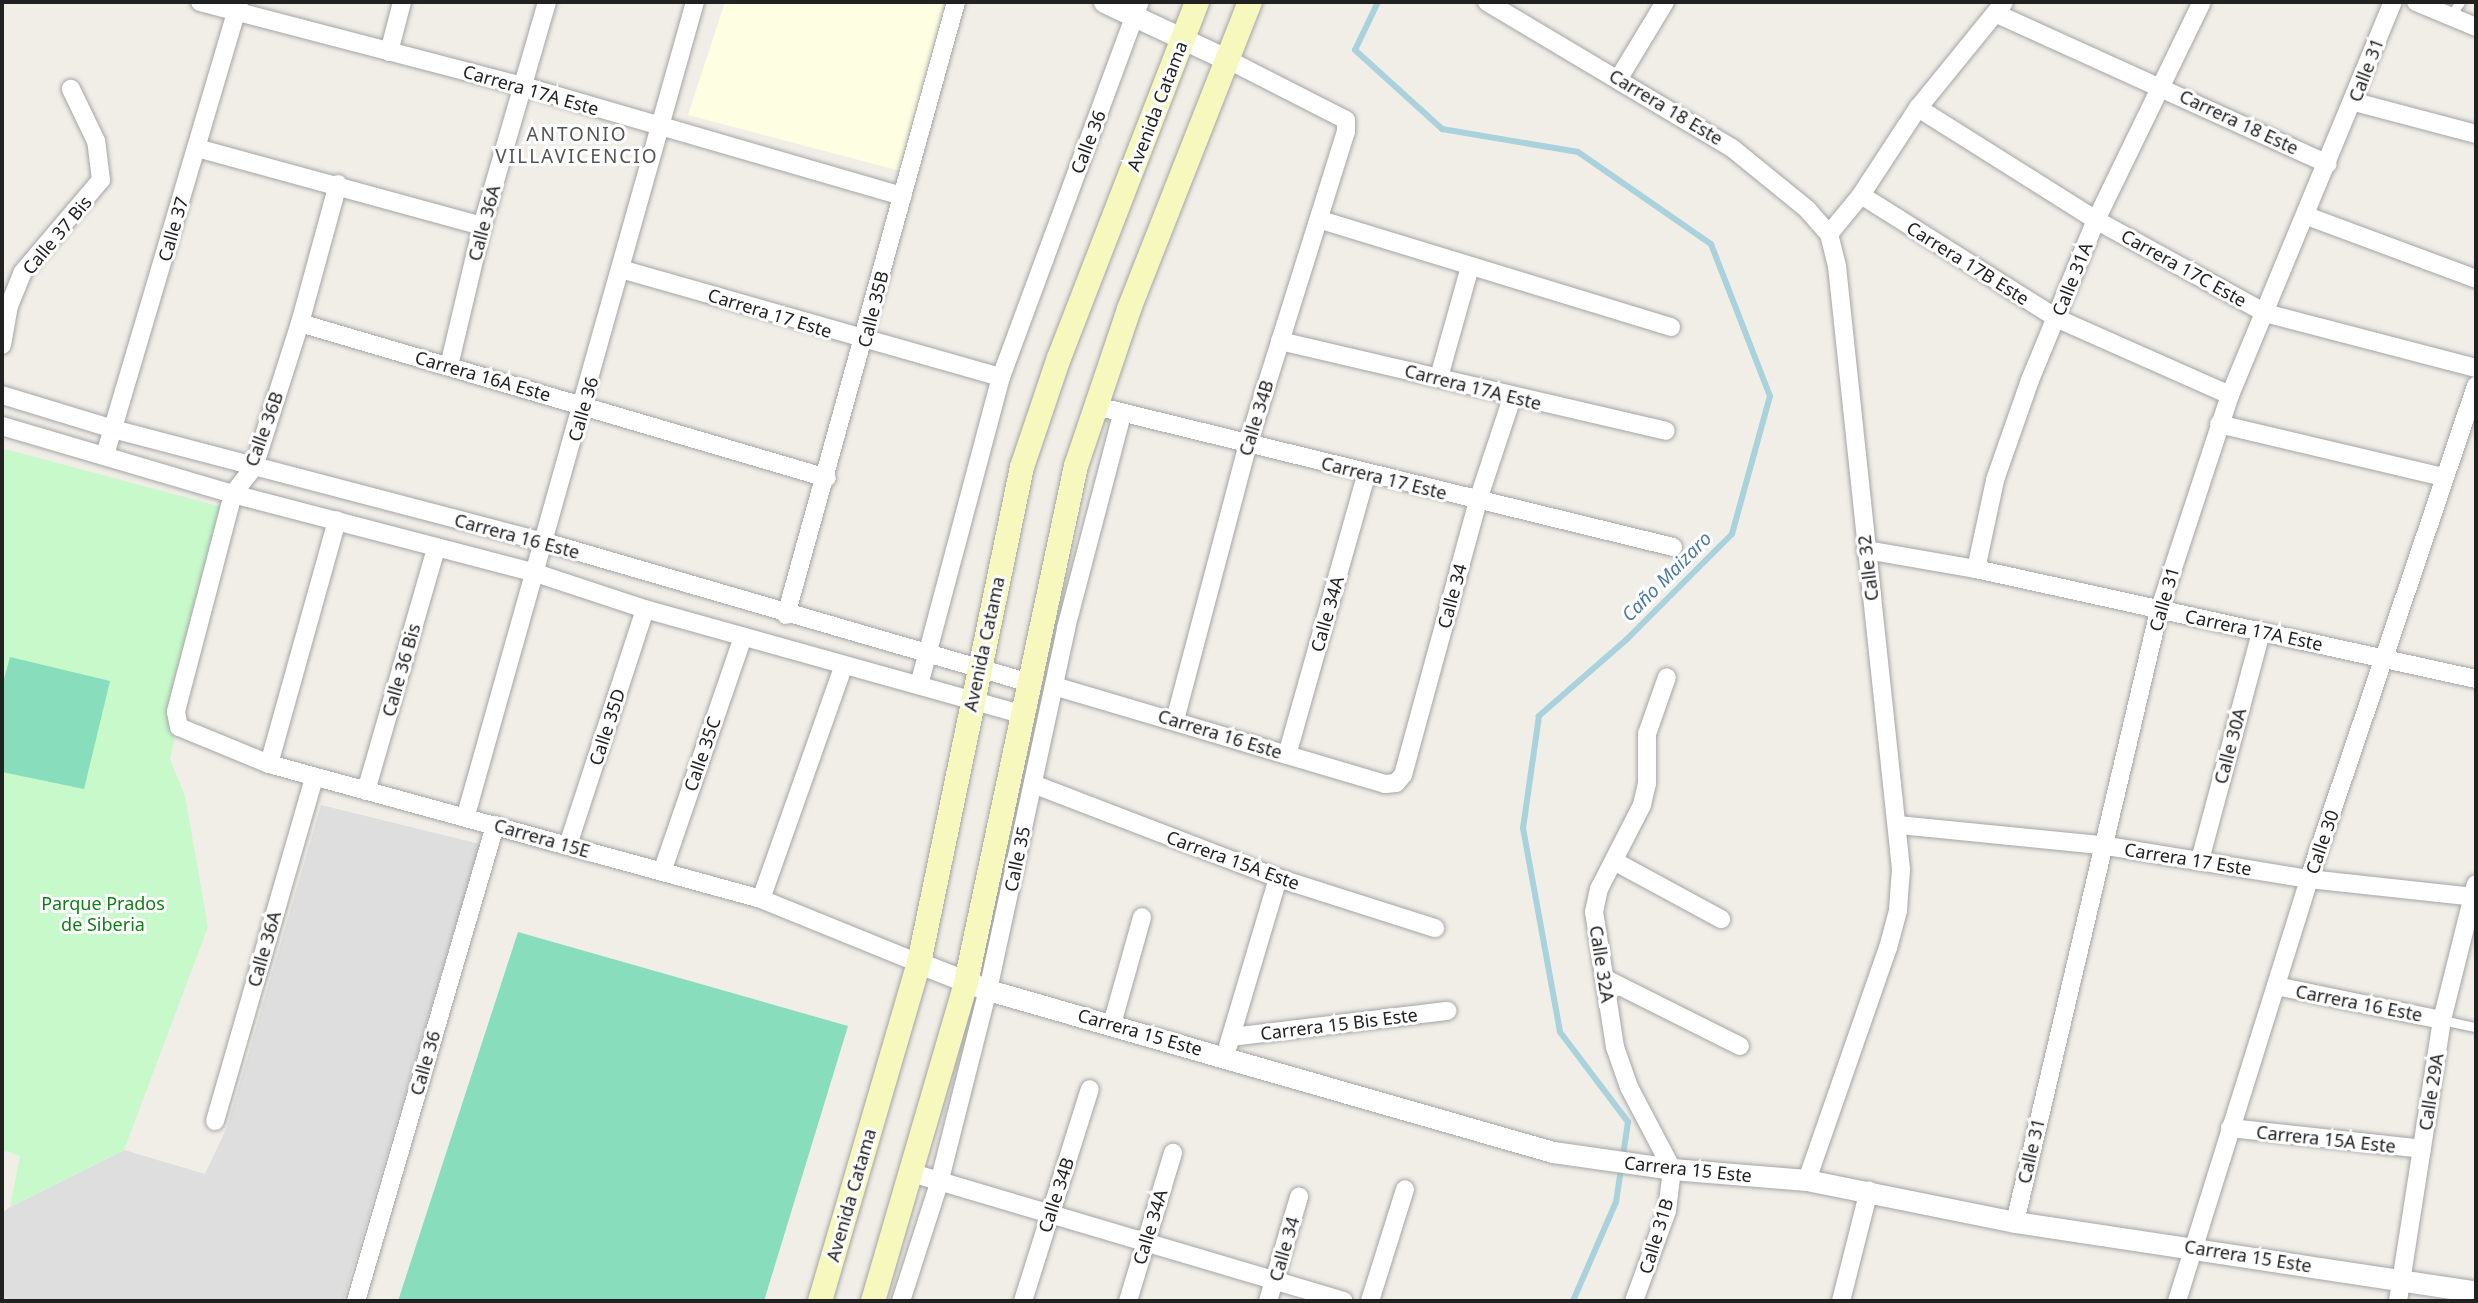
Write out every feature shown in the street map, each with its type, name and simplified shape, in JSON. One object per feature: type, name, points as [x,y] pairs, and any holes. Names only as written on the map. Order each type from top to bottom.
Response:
[{"type":"main road","name":"Avenida Catama","points":[[820,1301],[919,963],[978,668],[1022,467],[1059,358],[1197,2]]},
{"type":"main road","points":[[873,1301],[912,1173],[977,986],[1022,714],[1042,684],[1076,466],[1129,309],[1250,2]]},
{"type":"street","name":"Carrera 17A Este","points":[[200,2],[237,7],[388,52],[523,86],[656,127],[902,196]]},
{"type":"street","points":[[388,52],[402,2]]},
{"type":"street","name":"Calle 36A","points":[[449,366],[482,226],[547,2]]},
{"type":"street","name":"Calle 36","points":[[466,815],[584,406],[656,127],[695,2]]},
{"type":"street","name":"Calle 35B","points":[[786,615],[865,341],[956,2]]},
{"type":"street","points":[[1106,2],[1138,8],[1228,60]]},
{"type":"street","name":"Carrera 18 Este","points":[[1486,2],[1619,78],[1732,148],[1807,209],[1829,234]]},
{"type":"street","points":[[1619,78],[1665,2]]},
{"type":"street","name":"Calle 31A","points":[[1976,569],[2010,433],[2096,220],[2202,2]]},
{"type":"street","name":"Calle 31","points":[[2015,1222],[2101,845],[2159,611],[2230,395],[2308,216],[2393,2]]},
{"type":"street","points":[[2416,2],[2455,9],[2476,27]]},
{"type":"street","name":"Calle 37","points":[[104,455],[237,7]]},
{"type":"street","name":"Calle 36","points":[[919,685],[1001,377],[1138,8]]},
{"type":"street","points":[[1829,234],[1861,195],[1918,108],[2000,8]]},
{"type":"street","name":"Carrera 18 Este","points":[[2000,8],[2328,164]]},
{"type":"street","name":"Calle 34B","points":[[1175,720],[1248,444],[1321,220],[1346,120],[1228,60]]},
{"type":"street","name":"Calle 37 Bis","points":[[2,345],[9,306],[22,273],[102,180],[96,141],[71,89]]},
{"type":"street","points":[[2354,102],[2476,134]]},
{"type":"street","name":"Carrera 17C Este","points":[[1918,108],[2096,220],[2265,313],[2476,368]]},
{"type":"street","points":[[197,148],[338,184],[482,226]]},
{"type":"street","name":"Calle 36B","points":[[176,712],[233,494],[254,467],[300,323],[338,184]]},
{"type":"street","name":"Carrera 17B Este","points":[[1861,195],[2056,318],[2230,395]]},
{"type":"street","points":[[2308,216],[2476,279]]},
{"type":"street","points":[[1321,220],[1671,327]]},
{"type":"street","name":"Calle 32","points":[[1807,1180],[1895,923],[1899,825],[1866,550],[1837,266],[1829,234]]},
{"type":"street","points":[[1439,377],[1470,267]]},
{"type":"street","name":"Carrera 17 Este","points":[[621,269],[865,341],[1001,377]]},
{"type":"street","name":"Carrera 16A Este","points":[[300,323],[827,478]]},
{"type":"street","name":"Carrera 17A Este","points":[[1280,341],[1439,377],[1512,398],[1666,431]]},
{"type":"street","name":"Calle 30","points":[[2177,1301],[2191,1247],[2309,879],[2476,386]]},
{"type":"street","name":"Carrera 16 Este","points":[[2,395],[113,429],[545,542],[786,615],[1175,720],[1385,784]]},
{"type":"street","name":"Calle 34","points":[[1385,784],[1396,783],[1403,775],[1478,500],[1512,398]]},
{"type":"street","name":"Carrera 17 Este","points":[[1096,406],[1673,547]]},
{"type":"street","name":"Calle 35","points":[[901,1301],[939,1183],[977,986],[1033,785],[1042,684],[1122,414]]},
{"type":"street","points":[[2219,424],[2443,477]]},
{"type":"street","name":"Carrera 16 Este","points":[[2,426],[233,494],[536,573],[645,609],[1022,714]]},
{"type":"street","name":"Calle 34A","points":[[1287,755],[1367,473]]},
{"type":"street","points":[[270,764],[337,520]]},
{"type":"street","name":"Calle 36 Bis","points":[[366,791],[436,548]]},
{"type":"street","name":"Carrera 17A Este","points":[[1866,550],[1976,569],[2261,633],[2384,656],[2476,679]]},
{"type":"street","name":"Calle 35D","points":[[568,845],[645,609]]},
{"type":"street","name":"Calle 30A","points":[[2200,860],[2261,633]]},
{"type":"street","name":"Calle 35C","points":[[662,872],[743,637]]},
{"type":"street","points":[[761,900],[844,665]]},
{"type":"street","name":"Calle 32A","points":[[1667,677],[1647,734],[1647,784],[1642,805],[1599,889],[1594,912],[1619,1057],[1672,1169]]},
{"type":"street","name":"Carrera 15E","points":[[176,712],[178,727],[270,764],[466,815],[761,900],[919,963]]},
{"type":"street","name":"Calle 36A","points":[[215,1121],[314,777]]},
{"type":"street","name":"Carrera 15A Este","points":[[1033,785],[1278,878],[1435,928]]},
{"type":"street","name":"Calle 36","points":[[356,1301],[495,825]]},
{"type":"street","name":"Carrera 17 Este","points":[[1899,825],[2101,845],[2309,879],[2475,893]]},
{"type":"street","points":[[1614,861],[1721,919]]},
{"type":"street","points":[[1228,1047],[1278,878]]},
{"type":"street","name":"Calle 29A","points":[[2398,1301],[2442,1020],[2475,893]]},
{"type":"street","points":[[1112,1024],[1142,917]]},
{"type":"street","name":"Carrera 15 Este","points":[[919,963],[977,986],[1112,1024],[1228,1047],[1553,1152],[1672,1169],[1807,1180],[1869,1189],[2015,1222],[2476,1292]]},
{"type":"street","points":[[1604,978],[1740,1046]]},
{"type":"street","name":"Carrera 16 Este","points":[[2276,986],[2442,1020]]},
{"type":"street","name":"Carrera 15 Bis Este","points":[[1228,1047],[1447,1011]]},
{"type":"street","name":"Calle 34B","points":[[1023,1301],[1090,1088]]},
{"type":"street","name":"Carrera 15A Este","points":[[2231,1128],[2422,1149]]},
{"type":"street","name":"Calle 34A","points":[[1128,1301],[1173,1153]]},
{"type":"street","name":"Calle 31B","points":[[1634,1301],[1667,1211],[1672,1169]]},
{"type":"street","points":[[912,1173],[1049,1216],[1343,1301]]},
{"type":"street","points":[[1370,1301],[1405,1189]]},
{"type":"street","points":[[1841,1301],[1869,1189]]},
{"type":"street","name":"Calle 34","points":[[1268,1301],[1299,1197]]},
{"type":"lane","points":[[2442,1020],[2476,1027]]},
{"type":"shaded area","points":[[725,2],[955,2],[908,173],[688,115]]},
{"type":"shaded area","points":[[321,805],[480,844],[343,1301],[2,1301],[2,1213],[10,1207],[124,1150],[205,1174],[227,1127]]},
{"type":"green space","name":"Parque Prados de Siberia","points":[[5,449],[222,507],[170,759],[185,796],[208,927],[124,1150],[10,1207],[20,1156],[2,1150],[2,460]]},
{"type":"green space","points":[[10,657],[110,681],[84,789],[2,772],[2,686]]},
{"type":"green space","points":[[518,932],[848,1026],[764,1301],[398,1301]]},
{"type":"waterway","name":"Caño Maizaro","points":[[1378,2],[1355,50],[1442,129],[1578,152],[1711,244],[1770,396],[1732,534],[1626,640],[1539,716],[1523,828],[1560,1032],[1628,1122],[1616,1202],[1573,1301]]},
{"type":"district","name":"ANTONIO VILLAVICENCIO","points":[[577,146]]}]
